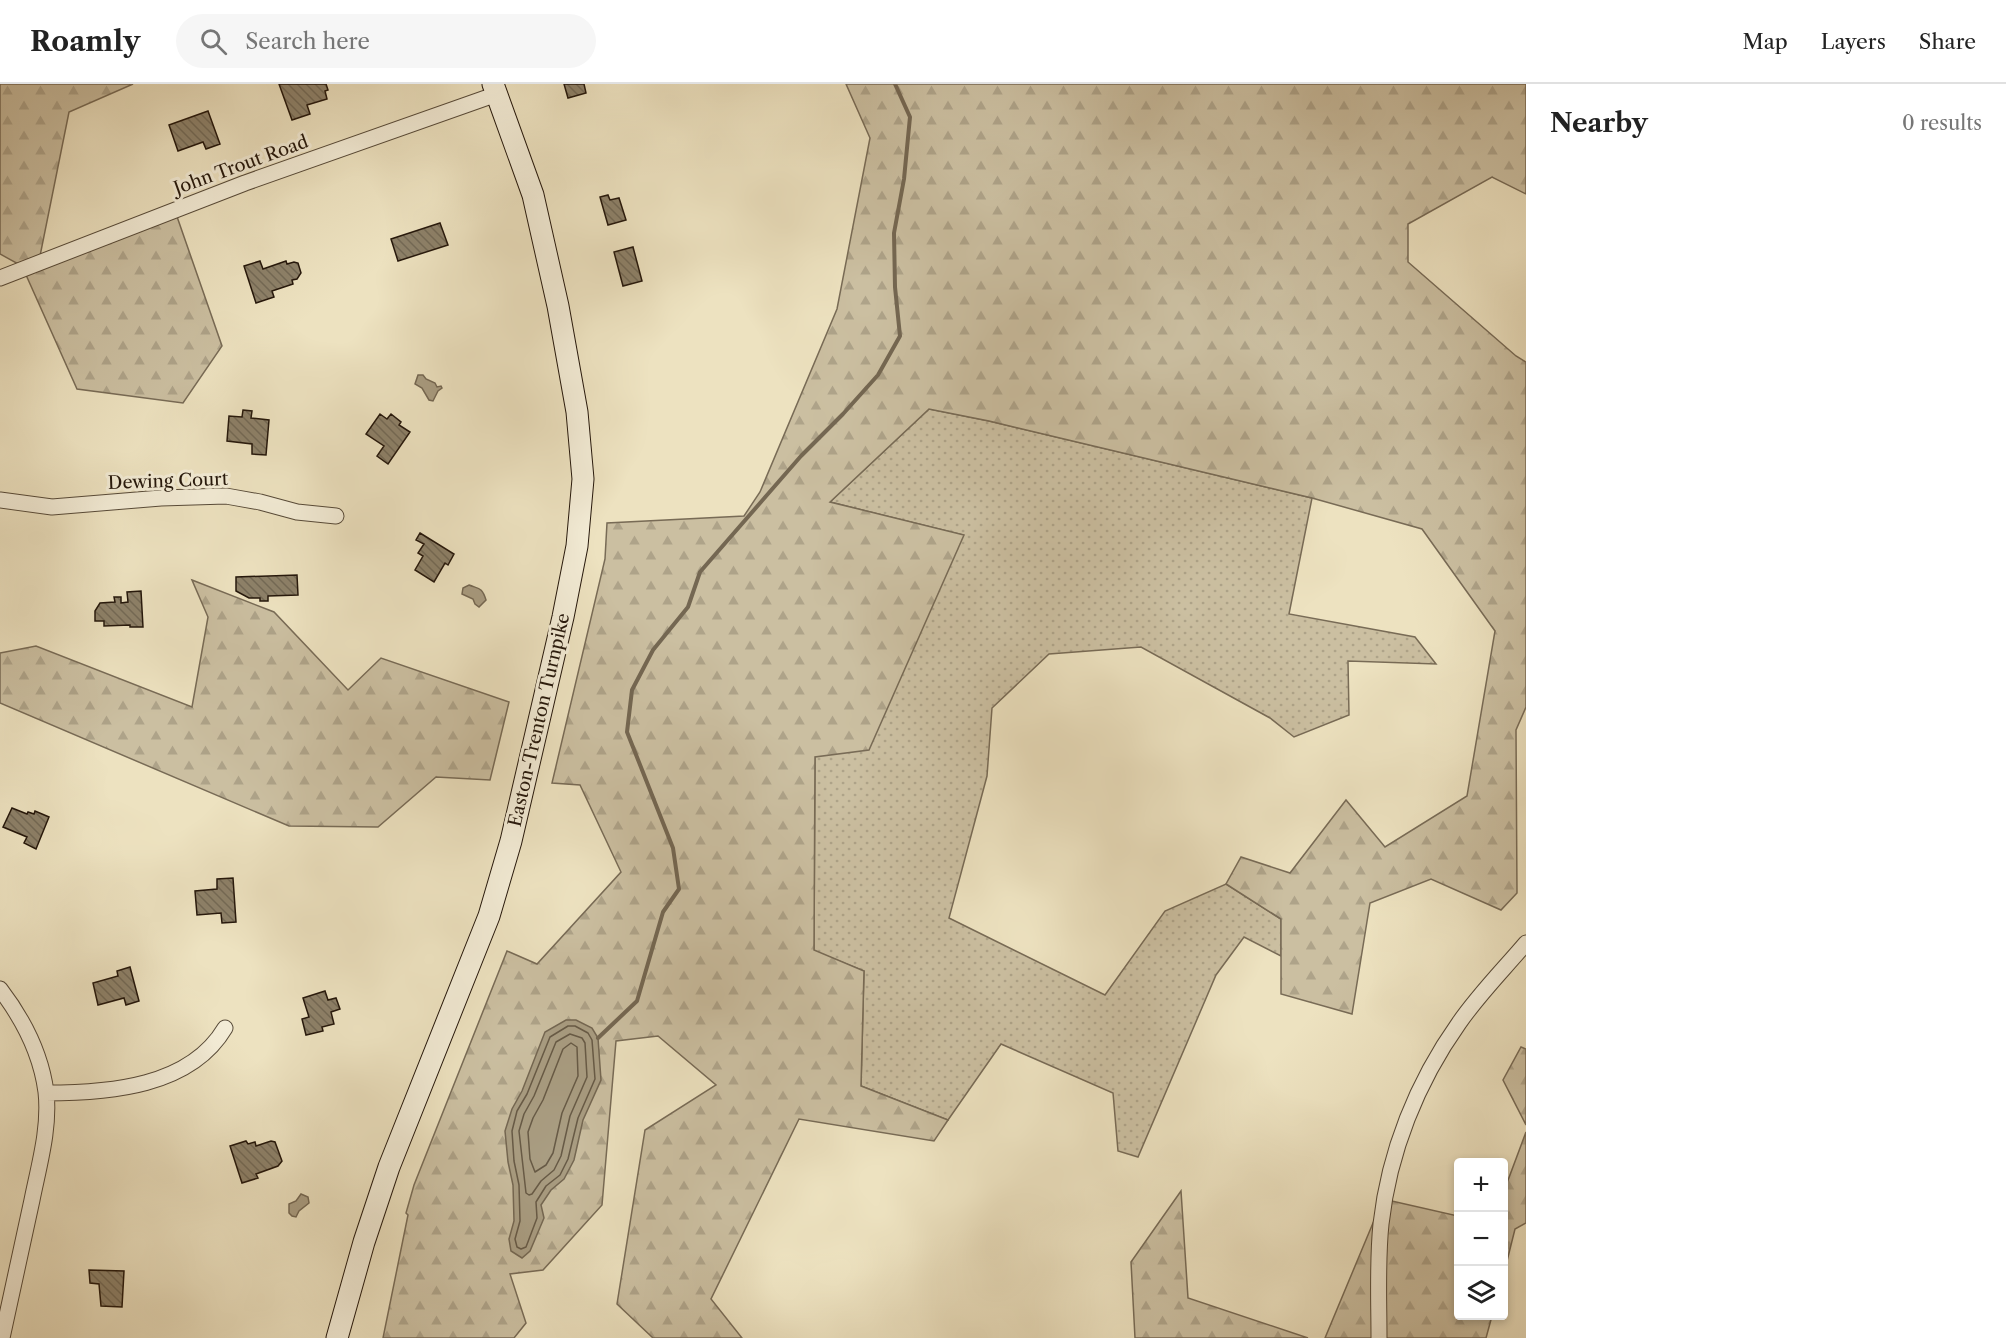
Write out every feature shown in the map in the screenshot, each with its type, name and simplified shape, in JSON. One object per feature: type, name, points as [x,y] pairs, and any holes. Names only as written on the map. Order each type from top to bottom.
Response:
[{"type":"main road","name":"Easton-Trenton Turnpike","points":[[337,1338],[364,1242],[389,1167],[489,916],[511,841],[578,546],[583,478],[577,412],[558,306],[532,195],[495,89]]},
{"type":"street","name":"John Trout Road","points":[[0,279],[244,183],[495,89]]},
{"type":"street","name":"Dewing Court","points":[[0,500],[52,507],[161,498],[226,496],[297,512],[336,516]]},
{"type":"street","points":[[1379,1338],[1377,1290],[1381,1223],[1396,1152],[1414,1100],[1457,1025],[1526,943]]},
{"type":"street","points":[[0,989],[22,1020],[37,1055],[46,1093],[44,1142],[2,1338]]},
{"type":"street","points":[[46,1093],[103,1090],[163,1077],[196,1061],[217,1042],[225,1028]]},
{"type":"green space","points":[[0,84],[133,84],[69,112],[40,256],[174,208],[222,346],[183,403],[77,389],[22,266],[0,254]]},
{"type":"green space","points":[[846,84],[1526,84],[1526,194],[1492,177],[1408,224],[1408,262],[1516,356],[1526,362],[1526,707],[1516,730],[1517,893],[1501,910],[1431,879],[1370,903],[1352,1014],[1281,994],[1281,919],[1226,884],[1241,857],[1290,873],[1346,800],[1385,847],[1467,796],[1495,631],[1422,529],[1312,498],[989,421],[929,409],[830,502],[964,535],[869,750],[815,757],[814,950],[864,971],[861,1086],[948,1120],[934,1141],[799,1119],[711,1299],[742,1338],[653,1338],[617,1304],[645,1130],[716,1085],[658,1036],[616,1041],[602,1205],[543,1270],[510,1274],[526,1323],[514,1338],[383,1338],[408,1215],[406,1213],[414,1185],[507,951],[537,964],[621,872],[580,785],[552,783],[605,559],[607,523],[744,516],[760,492],[837,309],[870,138]]},
{"type":"green space","points":[[929,409],[989,421],[1312,498],[1289,614],[1415,637],[1436,664],[1348,661],[1349,715],[1294,737],[1270,718],[1141,647],[1049,654],[992,708],[987,776],[949,918],[1105,995],[1165,911],[1226,884],[1281,919],[1281,956],[1244,937],[1216,975],[1138,1157],[1118,1151],[1113,1093],[1001,1044],[948,1120],[861,1086],[864,971],[814,951],[815,757],[963,535],[830,502]]},
{"type":"green space","points":[[192,580],[274,612],[348,690],[381,658],[509,702],[490,780],[436,777],[378,827],[289,826],[0,703],[0,653],[36,646],[192,707],[208,617]]},
{"type":"green space","points":[[1521,1047],[1526,1049],[1526,1125],[1503,1080]]},
{"type":"green space","points":[[1526,1132],[1526,1223],[1515,1229],[1508,1257],[1508,1212],[1508,1180]]},
{"type":"green space","points":[[1181,1191],[1188,1298],[1308,1338],[1135,1338],[1131,1262]]},
{"type":"green space","points":[[1383,1199],[1454,1215],[1454,1320],[1491,1320],[1486,1338],[1325,1338]]},
{"type":"water","points":[[418,375],[423,375],[437,387],[441,386],[442,388],[433,401],[429,400],[422,388],[415,384]]},
{"type":"water","points":[[469,585],[480,589],[485,596],[486,600],[479,607],[473,599],[462,594],[463,588]]},
{"type":"water","points":[[566,1020],[576,1020],[592,1028],[598,1038],[601,1080],[583,1120],[574,1160],[564,1179],[551,1190],[541,1205],[544,1218],[530,1251],[522,1258],[511,1251],[509,1239],[514,1221],[513,1185],[505,1131],[545,1032]]},
{"type":"water","points":[[301,1194],[308,1197],[309,1203],[299,1211],[296,1217],[292,1216],[289,1213],[289,1204],[296,1201]]},
{"type":"building","points":[[279,84],[326,84],[327,99],[307,105],[310,114],[292,120]]},
{"type":"building","points":[[564,84],[584,84],[586,93],[568,98]]},
{"type":"building","points":[[208,111],[220,144],[206,149],[203,142],[178,151],[169,125]]},
{"type":"building","points":[[608,195],[610,200],[619,198],[626,220],[608,225],[600,197]]},
{"type":"building","points":[[440,223],[448,245],[398,261],[391,239]]},
{"type":"building","points":[[633,247],[642,281],[623,286],[614,252]]},
{"type":"building","points":[[260,261],[263,269],[286,261],[287,264],[298,263],[301,273],[297,279],[292,280],[293,284],[272,291],[274,297],[256,303],[244,266]]},
{"type":"building","points":[[243,410],[252,411],[251,418],[269,420],[266,455],[252,454],[252,444],[227,441],[229,416],[242,417]]},
{"type":"building","points":[[380,414],[387,419],[391,414],[401,422],[399,425],[410,432],[388,464],[377,456],[384,446],[366,434]]},
{"type":"building","points":[[420,533],[454,554],[448,565],[445,563],[434,582],[415,570],[423,556],[418,553],[424,544],[416,540]]},
{"type":"building","points":[[297,575],[298,595],[268,596],[268,601],[260,601],[260,598],[249,598],[236,591],[236,577]]},
{"type":"building","points":[[141,591],[143,627],[104,626],[104,621],[95,621],[95,611],[100,603],[115,602],[114,597],[121,597],[121,603],[128,602],[127,592]]},
{"type":"building","points":[[12,808],[27,814],[28,812],[34,814],[35,811],[49,817],[36,849],[24,843],[27,837],[3,827]]},
{"type":"building","points":[[233,878],[236,922],[222,923],[221,913],[197,915],[195,891],[217,889],[217,879]]},
{"type":"building","points":[[130,967],[139,1001],[126,1005],[124,998],[98,1005],[93,983],[118,976],[117,971]]},
{"type":"building","points":[[325,991],[328,1000],[336,998],[340,1009],[331,1012],[334,1024],[322,1027],[323,1031],[306,1035],[302,1019],[309,1017],[303,998]]},
{"type":"building","points":[[246,1141],[248,1144],[255,1142],[256,1146],[271,1141],[275,1142],[282,1161],[278,1166],[256,1174],[258,1178],[242,1183],[230,1146]]},
{"type":"building","points":[[89,1270],[124,1271],[122,1307],[101,1306],[99,1284],[90,1283]]},
{"type":"waterway","points":[[598,1038],[637,1001],[663,912],[679,889],[673,848],[627,732],[632,690],[653,650],[688,607],[700,572],[801,456],[878,375],[900,336],[895,287],[894,233],[904,179],[910,117],[895,84]]}]
